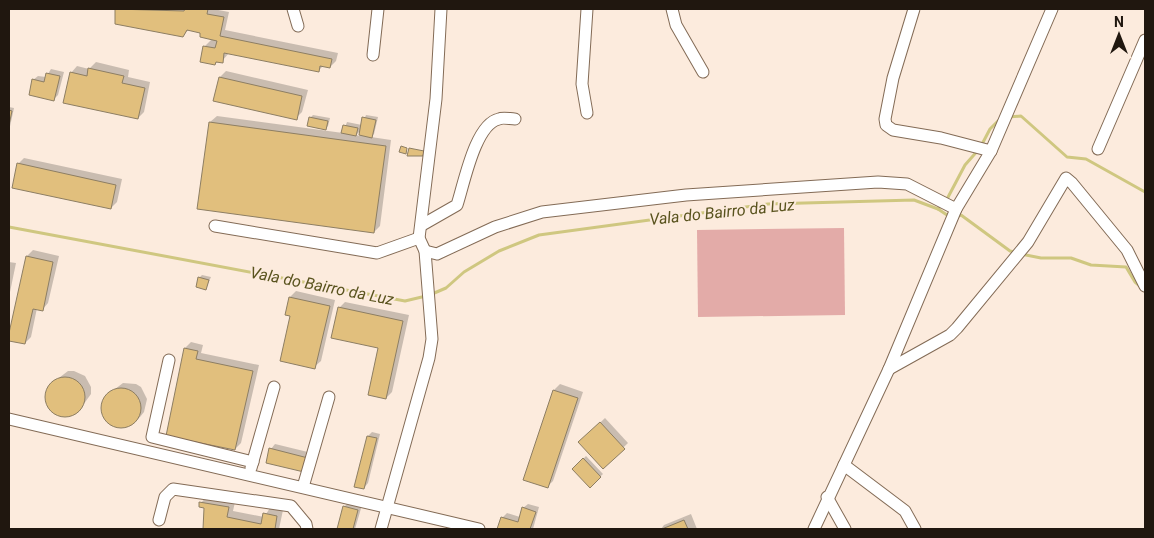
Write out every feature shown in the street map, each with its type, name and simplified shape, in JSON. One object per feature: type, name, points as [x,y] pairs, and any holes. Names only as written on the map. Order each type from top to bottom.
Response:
[{"type":"street","points":[[293,9],[298,26]]},
{"type":"street","points":[[373,55],[378,9]]},
{"type":"street","points":[[381,529],[429,358],[432,339],[425,251],[419,238],[436,99],[441,9]]},
{"type":"street","points":[[587,9],[582,84],[587,113]]},
{"type":"street","points":[[672,9],[676,25],[703,72]]},
{"type":"street","points":[[914,9],[893,78],[885,119],[886,125],[892,130],[941,138],[991,151]]},
{"type":"street","points":[[814,529],[827,497],[889,369],[956,209],[991,151],[1052,9]]},
{"type":"street","points":[[1098,150],[1145,40]]},
{"type":"street","points":[[422,225],[458,205],[478,138],[490,123],[500,118],[515,119]]},
{"type":"street","points":[[889,369],[954,332],[1028,242],[1066,178],[1127,250],[1145,286]]},
{"type":"street","points":[[425,251],[437,254],[495,227],[542,212],[686,195],[878,182],[907,184],[934,196],[956,209]]},
{"type":"street","points":[[215,226],[377,253],[419,238]]},
{"type":"street","points":[[169,360],[152,437],[253,462]]},
{"type":"street","points":[[250,475],[274,387]]},
{"type":"street","points":[[303,487],[329,397]]},
{"type":"street","points":[[9,419],[480,529]]},
{"type":"street","points":[[844,465],[905,511],[915,529]]},
{"type":"street","points":[[159,520],[165,497],[173,489],[291,506],[306,524],[307,529]]},
{"type":"street","points":[[827,497],[845,529]]},
{"type":"shaded area","points":[[844,228],[845,315],[698,317],[697,230]]},
{"type":"building","points":[[115,9],[184,11],[185,9],[208,9],[207,14],[224,17],[220,36],[332,59],[330,68],[320,66],[319,72],[224,53],[223,63],[216,62],[215,65],[200,62],[203,46],[215,48],[217,41],[200,37],[200,33],[187,30],[183,37],[115,24]]},
{"type":"building","points":[[88,68],[124,76],[122,83],[145,88],[138,119],[63,103],[70,72],[87,76]]},
{"type":"building","points":[[46,73],[60,76],[54,101],[29,95],[32,79],[44,82]]},
{"type":"building","points":[[219,77],[302,96],[297,120],[213,101]]},
{"type":"building","points":[[9,110],[12,111],[9,125]]},
{"type":"building","points":[[309,117],[328,121],[326,130],[307,126]]},
{"type":"building","points":[[362,117],[376,120],[372,138],[359,135]]},
{"type":"building","points":[[209,122],[386,146],[374,233],[197,209]]},
{"type":"building","points":[[343,125],[358,128],[356,136],[341,133]]},
{"type":"building","points":[[401,146],[407,148],[406,154],[399,152]]},
{"type":"building","points":[[409,148],[424,151],[423,156],[407,156]]},
{"type":"building","points":[[17,163],[116,185],[111,209],[12,188]]},
{"type":"building","points":[[26,256],[53,262],[43,311],[33,309],[25,344],[9,341],[9,333]]},
{"type":"building","points":[[198,277],[209,280],[206,290],[196,287]]},
{"type":"building","points":[[289,297],[330,306],[315,369],[280,361],[290,316],[285,315]]},
{"type":"building","points":[[338,307],[403,321],[386,399],[368,395],[378,348],[331,338]]},
{"type":"building","points":[[184,348],[198,351],[196,359],[253,371],[235,450],[166,436]]},
{"type":"building","points":[[69,377],[76,380],[82,386],[85,397],[84,405],[76,414],[69,417],[61,417],[54,414],[46,405],[45,393],[48,386],[57,378]]},
{"type":"building","points":[[125,388],[132,391],[138,397],[141,408],[140,416],[132,425],[125,428],[117,428],[110,425],[102,416],[101,404],[104,397],[113,389]]},
{"type":"building","points":[[553,390],[578,398],[548,488],[523,480]]},
{"type":"building","points":[[600,422],[625,449],[603,469],[578,442]]},
{"type":"building","points":[[367,436],[377,438],[364,489],[354,487]]},
{"type":"building","points":[[269,448],[308,458],[304,472],[266,463]]},
{"type":"building","points":[[583,458],[601,477],[590,488],[572,469]]},
{"type":"building","points":[[199,502],[229,507],[227,517],[261,524],[263,513],[277,516],[275,529],[203,529],[204,508],[199,507]]},
{"type":"building","points":[[343,506],[358,510],[353,529],[337,529]]},
{"type":"building","points":[[522,507],[536,512],[530,529],[497,529],[501,517],[518,522]]},
{"type":"building","points":[[684,520],[688,529],[662,529]]},
{"type":"waterway","points":[[1008,117],[1021,116],[1067,157],[1086,159],[1145,192]]},
{"type":"waterway","points":[[946,201],[965,165],[980,148],[990,129],[1000,119]]},
{"type":"waterway","name":"Vala do Bairro da Luz","points":[[432,294],[446,288],[464,272],[499,251],[539,235],[768,204],[914,200],[938,209],[942,205]]},
{"type":"waterway","points":[[938,209],[950,217]]},
{"type":"waterway","points":[[956,217],[961,215],[1010,251],[1015,252]]},
{"type":"waterway","name":"Vala do Bairro da Luz","points":[[9,227],[405,301],[426,296]]},
{"type":"waterway","points":[[1021,254],[1041,258],[1071,258],[1091,265],[1126,267],[1135,282],[1141,287]]}]
